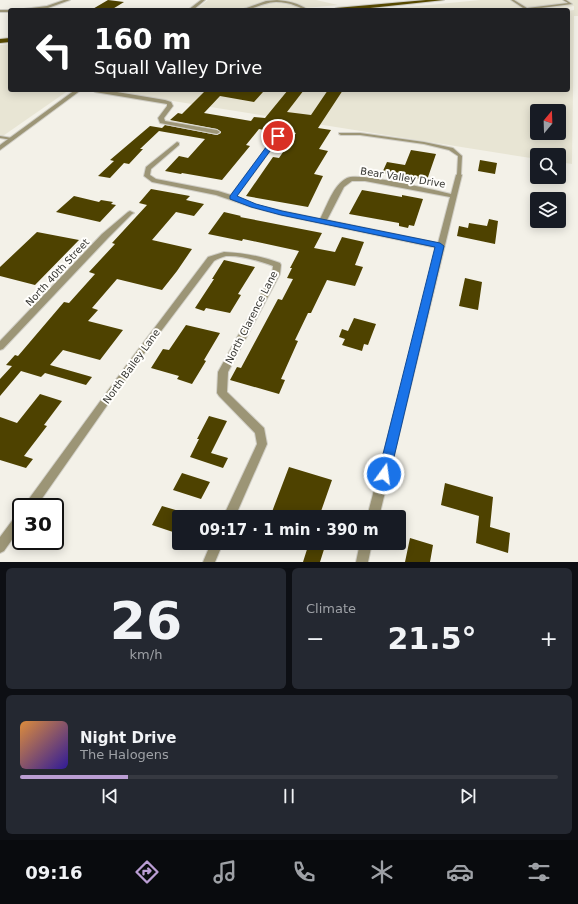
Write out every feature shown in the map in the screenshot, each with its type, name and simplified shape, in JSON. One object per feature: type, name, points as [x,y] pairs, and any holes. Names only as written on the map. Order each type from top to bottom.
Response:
[{"type":"main road","points":[[360,8],[442,0]]},
{"type":"street","points":[[38,8],[48,7],[68,0]]},
{"type":"street","points":[[193,8],[203,0]]},
{"type":"street","points":[[0,148],[75,92]]},
{"type":"street","points":[[107,92],[169,103],[170,106],[161,118],[162,122],[217,132]]},
{"type":"street","points":[[232,197],[278,136]]},
{"type":"street","points":[[177,144],[148,168],[147,176],[154,181],[218,193],[260,208],[440,246]]},
{"type":"street","points":[[375,510],[459,175]]},
{"type":"street","name":"Bear Valley Drive","points":[[323,222],[342,186],[350,179],[365,179],[453,196]]},
{"type":"street","name":"North 40th Street","points":[[0,347],[105,236],[130,213]]},
{"type":"street","name":"North Bailey Lane","points":[[35,498],[131,365],[211,259],[224,254],[252,256]]},
{"type":"street","name":"North Clarence Lane","points":[[232,510],[262,444],[260,431],[222,393],[223,372],[276,274],[277,265],[252,256]]},
{"type":"street","points":[[0,547],[12,530]]},
{"type":"street","points":[[209,562],[214,550]]},
{"type":"street","points":[[362,562],[365,550]]},
{"type":"lane","points":[[512,0],[523,8]]},
{"type":"lane","points":[[541,8],[571,4],[564,0]]},
{"type":"lane","points":[[258,8],[268,2],[281,1],[302,8]]},
{"type":"lane","points":[[341,134],[368,135],[424,143],[451,149],[460,156],[459,175]]},
{"type":"lane","points":[[0,137],[12,139]]},
{"type":"shaded area","points":[[208,0],[316,0],[338,5],[305,8],[198,8]]},
{"type":"shaded area","points":[[480,0],[578,0],[578,16],[574,16],[572,164],[566,163],[566,148],[530,148],[530,158],[117,92],[570,92],[570,11],[574,10],[574,6],[564,8],[398,8]]},
{"type":"shaded area","points":[[8,44],[8,92],[66,92],[0,138],[0,45]]},
{"type":"building","points":[[108,0],[124,2],[114,8],[94,8]]},
{"type":"building","points":[[204,92],[263,92],[254,102],[220,96],[204,113],[251,121],[254,117],[265,118],[286,92],[302,92],[287,112],[311,115],[327,92],[342,92],[318,128],[331,130],[319,149],[328,151],[314,174],[323,176],[308,207],[246,196],[273,157],[279,158],[296,133],[276,130],[274,132],[259,129],[246,145],[250,146],[222,180],[165,171],[179,156],[188,158],[205,139],[159,131],[140,149],[143,149],[129,164],[124,163],[110,178],[98,176],[114,161],[110,160],[150,126],[162,128],[165,125],[217,135],[221,133],[217,129],[170,120],[178,113],[182,114]]},
{"type":"building","points":[[411,150],[436,154],[427,180],[382,173],[387,162],[405,165]]},
{"type":"building","points":[[480,160],[497,163],[495,174],[478,171]]},
{"type":"building","points":[[151,189],[190,196],[186,200],[204,204],[194,216],[176,212],[152,240],[192,249],[177,271],[162,290],[117,279],[92,308],[98,310],[88,321],[123,330],[100,360],[63,350],[50,365],[92,377],[86,385],[45,373],[41,377],[21,371],[0,396],[0,379],[12,366],[6,365],[15,355],[18,356],[64,302],[69,303],[95,274],[89,272],[115,244],[112,243],[147,205],[139,203]]},
{"type":"building","points":[[362,190],[423,199],[414,226],[409,225],[408,228],[399,226],[399,223],[349,214]]},
{"type":"building","points":[[74,196],[99,202],[101,200],[113,202],[111,204],[116,205],[100,222],[56,212]]},
{"type":"building","points":[[224,212],[241,216],[240,217],[322,233],[314,248],[335,252],[342,237],[364,242],[355,265],[363,267],[355,286],[327,280],[311,313],[308,313],[295,340],[298,341],[281,379],[285,380],[279,394],[230,380],[237,367],[241,368],[278,299],[282,300],[293,279],[287,278],[292,268],[290,268],[299,251],[243,239],[242,241],[208,234]]},
{"type":"building","points":[[489,219],[498,221],[495,244],[457,236],[459,226],[468,228],[469,223],[487,226]]},
{"type":"building","points":[[37,232],[79,240],[35,285],[0,276],[0,267]]},
{"type":"building","points":[[224,260],[255,267],[238,294],[241,295],[230,313],[206,308],[204,311],[195,308],[214,279],[212,279]]},
{"type":"building","points":[[465,278],[482,282],[478,310],[459,306]]},
{"type":"building","points":[[354,318],[376,324],[368,345],[364,344],[362,351],[342,345],[345,339],[339,337],[342,329],[348,331]]},
{"type":"building","points":[[186,325],[220,333],[204,360],[206,361],[192,384],[177,379],[179,376],[151,368],[163,349],[169,350]]},
{"type":"building","points":[[40,394],[62,401],[44,425],[47,426],[24,456],[33,459],[26,468],[0,460],[0,417],[17,423]]},
{"type":"building","points":[[209,416],[227,421],[211,453],[228,458],[223,468],[190,457],[199,439],[197,439]]},
{"type":"building","points":[[289,467],[332,480],[321,510],[273,510]]},
{"type":"building","points":[[182,473],[210,482],[201,499],[173,490]]},
{"type":"building","points":[[445,483],[493,497],[490,527],[510,533],[508,553],[476,543],[479,516],[441,505]]},
{"type":"building","points":[[162,506],[176,510],[172,510],[172,532],[152,525]]},
{"type":"building","points":[[410,538],[433,545],[430,562],[405,562]]},
{"type":"building","points":[[307,550],[324,550],[320,562],[303,562]]},
{"type":"route","points":[[278,136],[232,197],[254,206],[281,213],[440,246],[384,474]]}]
